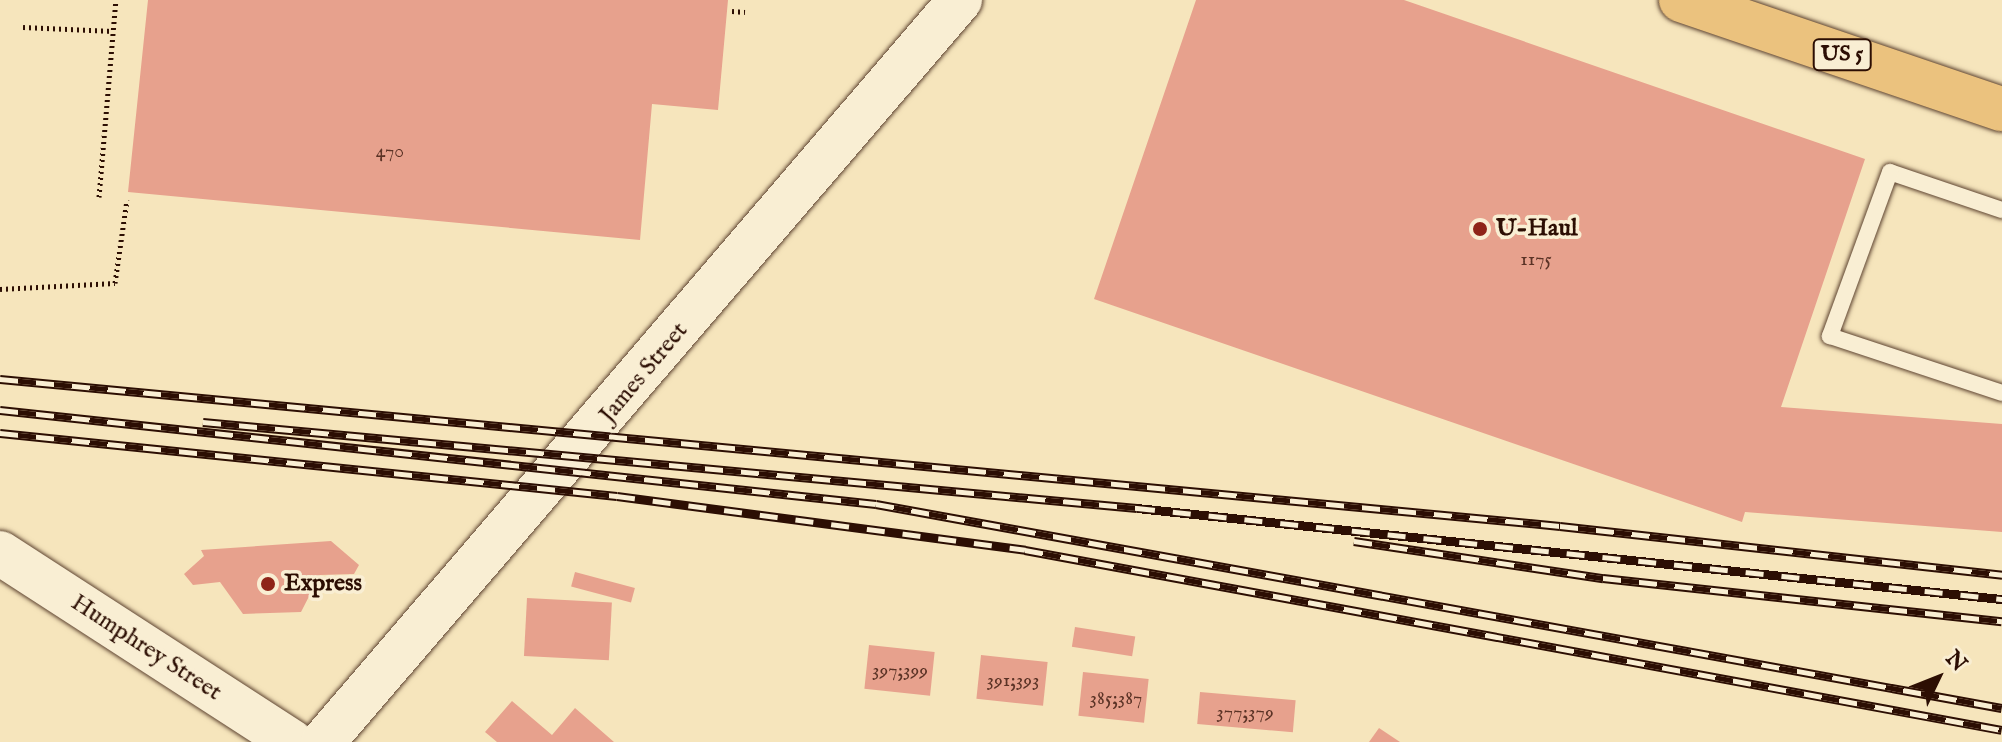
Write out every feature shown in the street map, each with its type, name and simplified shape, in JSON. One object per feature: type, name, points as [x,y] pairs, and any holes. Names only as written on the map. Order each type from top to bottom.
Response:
[{"type":"main road","name":"US 5","points":[[1681,0],[2002,109]]},
{"type":"street","name":"James Street","points":[[323,742],[960,0]]},
{"type":"street","name":"Humphrey Street","points":[[0,553],[292,742]]},
{"type":"lane","points":[[2002,210],[1890,172],[1830,336],[2002,393]]},
{"type":"path","points":[[99,197],[116,0]]},
{"type":"path","points":[[732,11],[745,12]]},
{"type":"path","points":[[23,27],[113,31]]},
{"type":"path","points":[[0,289],[115,283],[127,200]]},
{"type":"building","points":[[148,0],[728,0],[718,110],[652,104],[640,240],[128,192]]},
{"type":"building","name":"U-Haul","points":[[1196,0],[1404,0],[1865,159],[1781,407],[2002,424],[2002,532],[1745,512],[1742,522],[1094,299]]},
{"type":"building","points":[[331,541],[359,565],[354,574],[320,575],[301,612],[243,614],[220,582],[193,585],[184,574],[204,556],[201,550]]},
{"type":"building","points":[[575,572],[635,588],[631,603],[571,586]]},
{"type":"building","points":[[527,598],[612,602],[609,660],[524,656]]},
{"type":"building","points":[[1075,627],[1135,637],[1132,656],[1072,647]]},
{"type":"building","points":[[869,645],[935,652],[930,696],[864,689]]},
{"type":"building","points":[[981,655],[1048,662],[1043,706],[976,699]]},
{"type":"building","points":[[1083,672],[1149,679],[1144,723],[1078,716]]},
{"type":"building","points":[[1200,692],[1296,700],[1293,732],[1197,724]]},
{"type":"building","points":[[512,701],[552,735],[575,708],[614,742],[497,742],[485,732]]},
{"type":"building","points":[[1379,728],[1400,742],[1369,742]]},
{"type":"railway","points":[[0,379],[1560,526],[2002,575]]},
{"type":"railway","points":[[0,410],[876,504],[2002,708]]},
{"type":"railway","points":[[203,422],[1137,508],[2002,599]]},
{"type":"railway","points":[[0,433],[617,496],[1025,550],[2002,730]]},
{"type":"railway","points":[[1354,541],[1603,578],[2002,621]]},
{"type":"place","name":"U-Haul","points":[[1480,229]]},
{"type":"place","name":"Express","points":[[268,584]]}]
